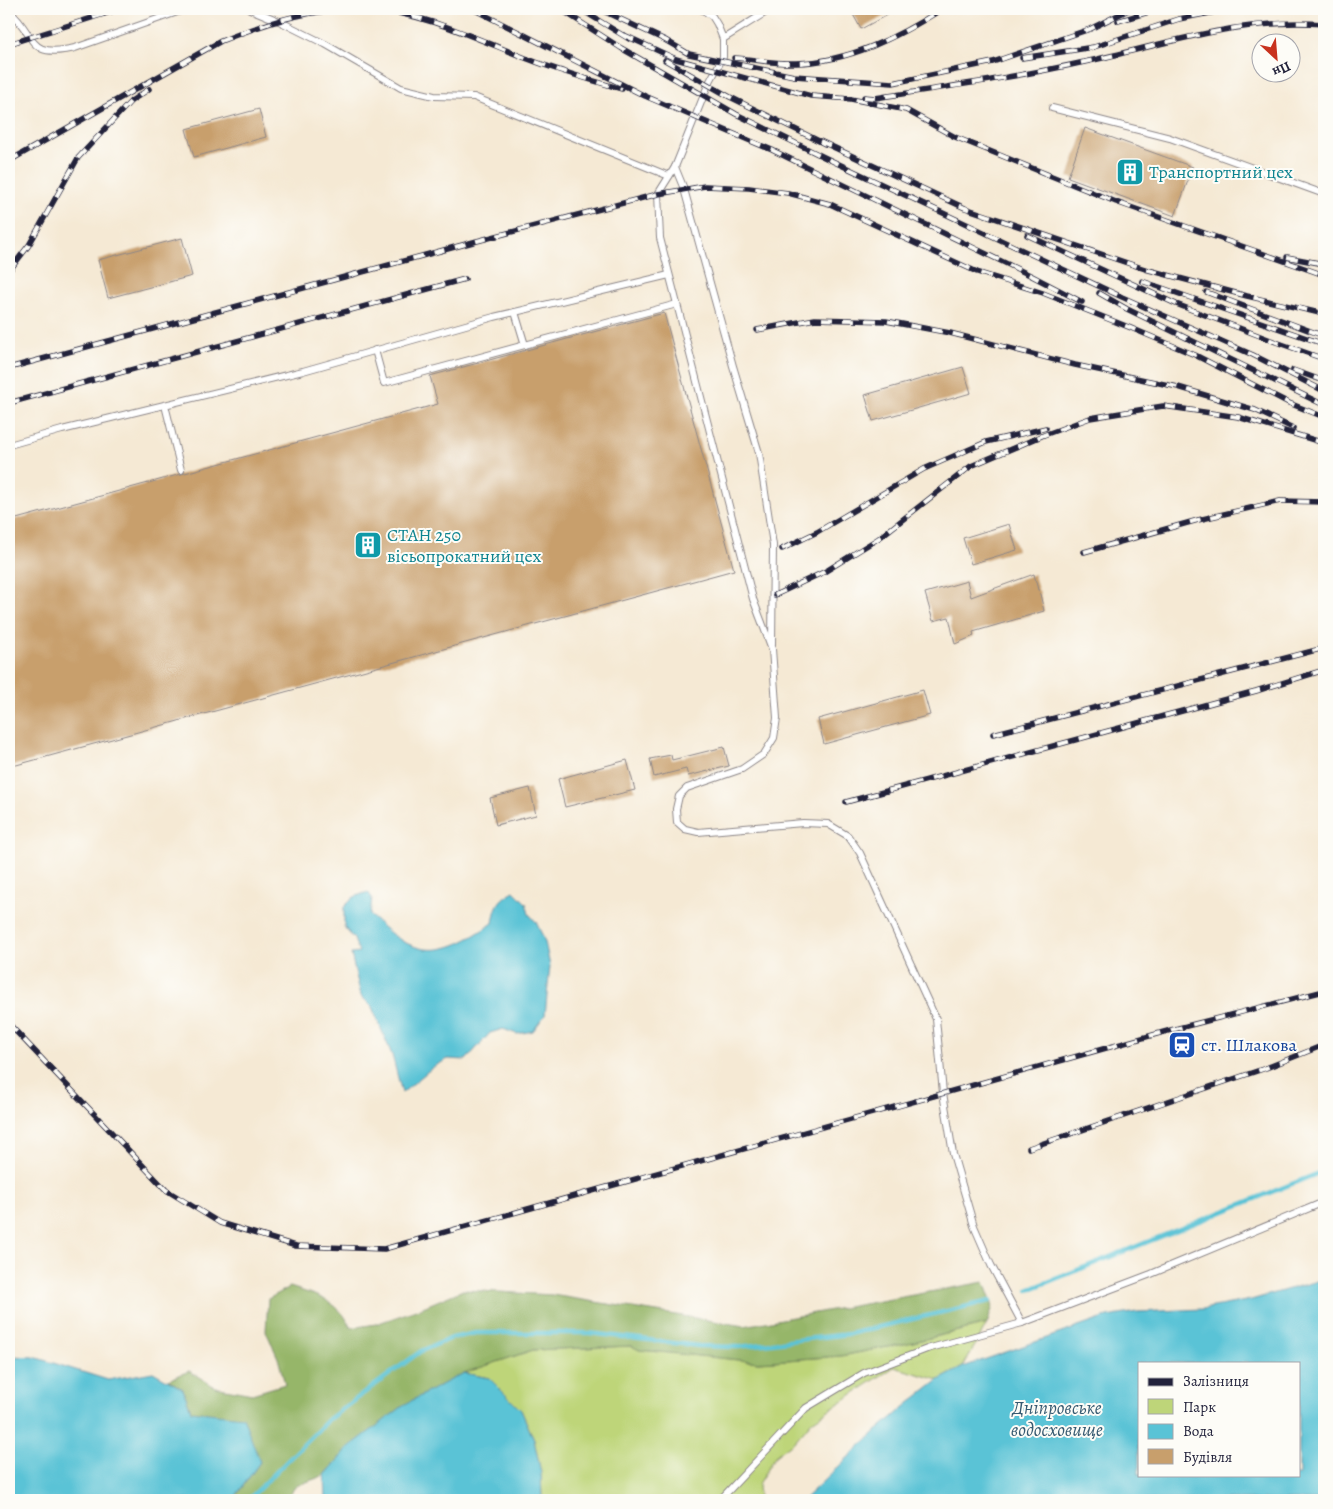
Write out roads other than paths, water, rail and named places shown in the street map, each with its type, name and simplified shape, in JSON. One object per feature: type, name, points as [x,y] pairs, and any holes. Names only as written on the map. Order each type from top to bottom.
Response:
[{"type":"lane","points":[[9,11],[17,18],[30,38],[41,50],[57,52],[75,48],[186,9]]},
{"type":"lane","points":[[250,9],[279,21],[324,44],[401,88],[434,96],[474,97],[669,176]]},
{"type":"lane","points":[[701,9],[712,16],[723,39],[722,57],[708,85],[675,167],[658,194],[660,238],[752,599],[772,648]]},
{"type":"lane","points":[[723,39],[771,9]]},
{"type":"lane","points":[[1052,108],[1170,138],[1324,194]]},
{"type":"lane","points":[[675,167],[684,189],[759,453],[773,544],[772,648],[778,718],[774,738],[764,754],[742,769],[687,788],[679,796],[676,810],[677,822],[685,829],[698,832],[803,823],[828,824],[848,836],[860,853],[936,1019],[943,1093],[956,1163],[974,1226],[990,1265],[1022,1323]]},
{"type":"lane","points":[[9,445],[294,373],[514,312],[670,275]]},
{"type":"lane","points":[[375,350],[384,383],[677,304]]},
{"type":"lane","points":[[514,312],[525,345]]},
{"type":"lane","points":[[165,405],[181,470]]},
{"type":"lane","points":[[720,1500],[806,1408],[864,1372],[927,1349],[1022,1323],[1152,1274],[1324,1202]]},
{"type":"water","points":[[514,891],[526,903],[529,914],[537,923],[545,942],[550,966],[545,1015],[533,1031],[517,1034],[503,1029],[490,1033],[466,1060],[448,1059],[433,1067],[402,1093],[392,1055],[372,1007],[361,996],[351,954],[359,953],[354,939],[344,927],[344,907],[354,897],[368,892],[372,898],[370,915],[386,930],[415,947],[443,948],[475,935],[493,923],[499,904],[504,897]]},
{"type":"water","name":"Дніпровське водосховище","points":[[1324,1279],[1324,1500],[803,1500],[908,1404],[939,1380],[963,1367],[1107,1317],[1137,1312],[1203,1309],[1251,1300]]},
{"type":"water","points":[[9,1356],[34,1357],[108,1380],[153,1372],[183,1389],[191,1411],[243,1417],[260,1462],[233,1500],[9,1500]]},
{"type":"water","points":[[464,1373],[489,1378],[521,1410],[534,1440],[541,1473],[542,1500],[326,1500],[325,1475],[349,1447],[407,1403]]},
{"type":"waterway","points":[[1028,1290],[1324,1171]]},
{"type":"waterway","points":[[248,1500],[329,1419],[421,1351],[452,1338],[476,1333],[589,1333],[699,1346],[738,1347],[849,1334],[990,1301]]},
{"type":"railway","points":[[9,44],[120,9]]},
{"type":"railway","points":[[9,161],[221,41],[275,22],[331,10],[369,9],[390,11],[430,21],[528,59],[622,89]]},
{"type":"railway","points":[[473,9],[645,96],[772,150],[1082,302]]},
{"type":"railway","points":[[560,9],[621,48],[736,114],[1122,297],[1253,355],[1324,391]]},
{"type":"railway","points":[[580,9],[629,39]]},
{"type":"railway","points":[[599,9],[665,40],[689,54],[794,76],[893,83],[993,62],[1090,29],[1130,9]]},
{"type":"railway","points":[[734,58],[788,63],[816,62],[835,58],[854,53],[890,38],[942,9]]},
{"type":"railway","points":[[1118,21],[1159,9]]},
{"type":"railway","points":[[1022,58],[1094,47],[1179,19],[1230,9]]},
{"type":"railway","points":[[864,97],[875,98],[1036,72],[1235,28],[1264,24],[1324,24]]},
{"type":"railway","points":[[624,35],[676,59],[811,96],[851,99],[906,110],[955,137],[1116,202],[1324,275]]},
{"type":"railway","points":[[665,60],[730,97],[825,144]]},
{"type":"railway","points":[[9,271],[29,245],[78,158],[131,101],[149,89]]},
{"type":"railway","points":[[820,141],[965,208],[1145,269],[1324,314]]},
{"type":"railway","points":[[9,368],[477,241],[658,194],[705,186],[749,188],[788,193],[830,204],[977,272],[1043,293],[1195,355],[1289,403],[1324,417]]},
{"type":"railway","points":[[1027,235],[1176,304],[1324,359]]},
{"type":"railway","points":[[1287,257],[1324,264]]},
{"type":"railway","points":[[9,403],[465,279]]},
{"type":"railway","points":[[1142,281],[1324,344]]},
{"type":"railway","points":[[1206,292],[1324,336]]},
{"type":"railway","points":[[1099,293],[1127,309],[1324,405]]},
{"type":"railway","points":[[757,330],[815,319],[886,321],[950,333],[1075,365],[1178,387],[1255,410],[1293,428]]},
{"type":"railway","points":[[1293,370],[1324,381]]},
{"type":"railway","points":[[775,595],[826,571],[879,538],[971,466],[1090,418],[1163,406],[1238,417],[1324,443]]},
{"type":"railway","points":[[782,549],[817,532],[924,469],[986,442],[1046,428]]},
{"type":"railway","points":[[1084,552],[1198,520],[1280,501],[1324,502]]},
{"type":"railway","points":[[993,734],[1324,648]]},
{"type":"railway","points":[[846,802],[1256,691],[1324,670]]},
{"type":"railway","points":[[9,1024],[166,1190],[220,1223],[296,1246],[384,1249],[1171,1030],[1324,991]]},
{"type":"railway","points":[[1029,1148],[1266,1068],[1324,1045]]},
{"type":"place","name":"Транспортний цех","points":[[1130,172]]},
{"type":"place","name":"СТАН 250 вісьопрокатний цех","points":[[368,545]]},
{"type":"place","name":"ст. Шлакова","points":[[1182,1045]]}]
